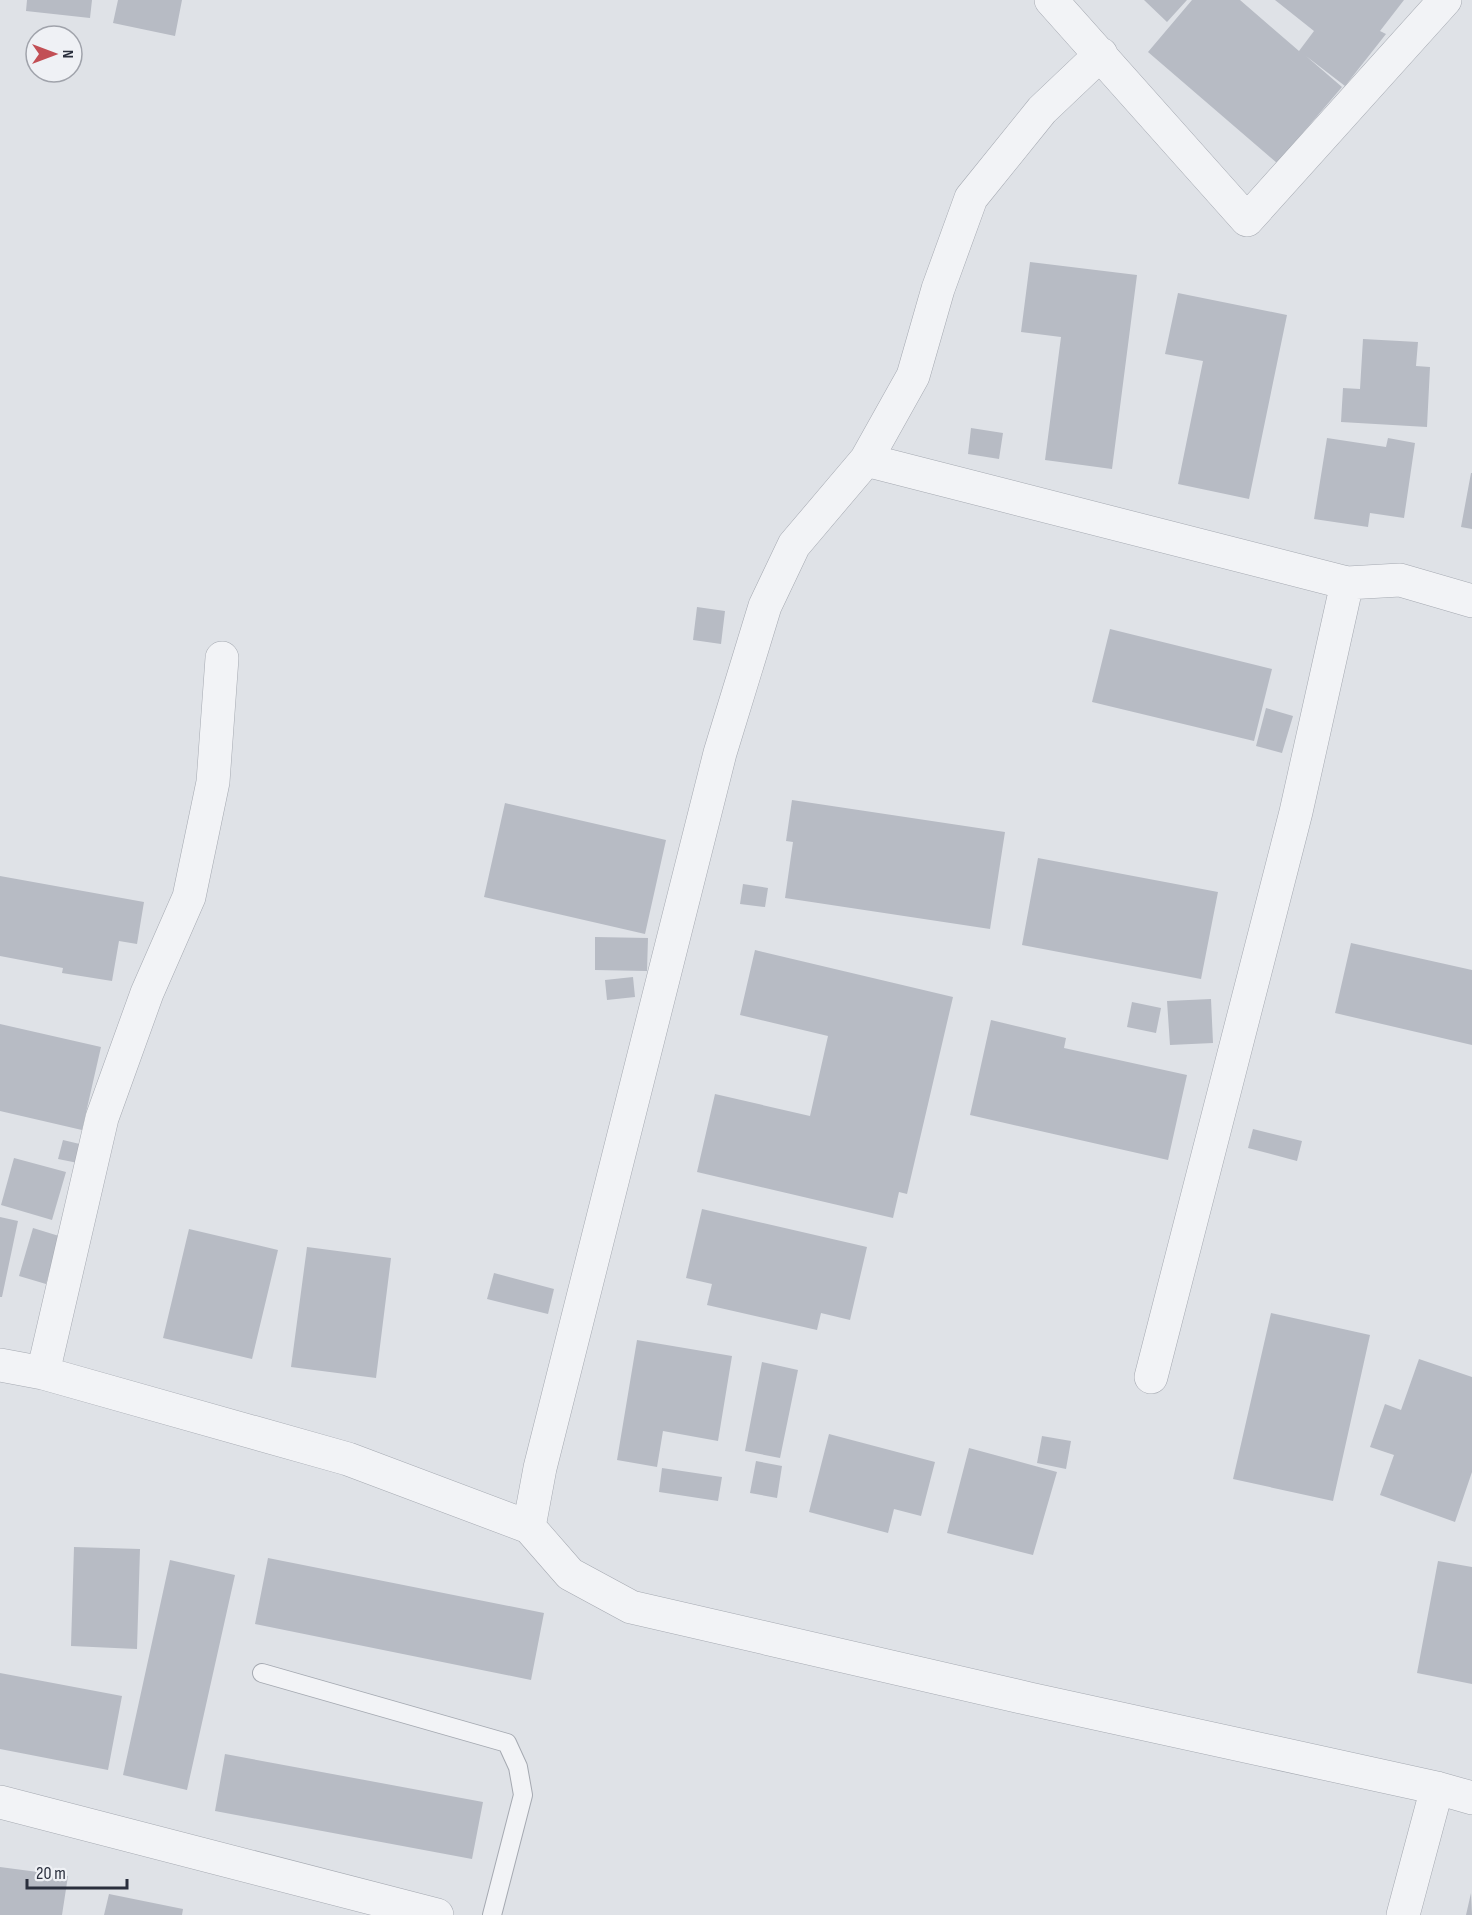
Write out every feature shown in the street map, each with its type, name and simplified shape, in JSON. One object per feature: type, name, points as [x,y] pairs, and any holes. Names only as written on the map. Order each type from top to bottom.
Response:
[{"type":"street","points":[[1051,0],[1247,220],[1445,0]]},
{"type":"street","points":[[529,1527],[543,1457],[720,753],[765,606],[795,545],[866,460],[913,376],[938,289],[972,198],[1042,110],[1101,54]]},
{"type":"street","points":[[866,460],[1347,583],[1400,580],[1472,601]]},
{"type":"street","points":[[1151,1377],[1296,812],[1347,583]]},
{"type":"street","points":[[43,1373],[102,1118],[147,993],[189,897],[213,782],[222,658]]},
{"type":"street","points":[[0,1365],[43,1373],[348,1460],[529,1527],[570,1574],[631,1607],[1019,1696],[1437,1788],[1472,1798]]},
{"type":"street","points":[[1403,1915],[1437,1788]]},
{"type":"street","points":[[0,1802],[437,1915]]},
{"type":"lane","points":[[262,1673],[507,1743],[518,1767],[523,1795],[492,1915]]},
{"type":"building","points":[[27,0],[92,0],[90,18],[26,11]]},
{"type":"building","points":[[118,0],[182,0],[175,36],[113,23]]},
{"type":"building","points":[[1144,0],[1187,0],[1167,22]]},
{"type":"building","points":[[1192,0],[1240,0],[1299,51],[1314,31],[1275,0],[1404,0],[1380,31],[1386,34],[1345,86],[1306,56],[1342,87],[1277,163],[1148,52]]},
{"type":"building","points":[[1030,262],[1137,275],[1112,469],[1045,460],[1061,337],[1021,332]]},
{"type":"building","points":[[1178,293],[1287,315],[1249,499],[1178,484],[1203,361],[1165,354]]},
{"type":"building","points":[[1363,339],[1418,342],[1416,366],[1430,367],[1427,427],[1341,422],[1343,388],[1360,389]]},
{"type":"building","points":[[971,428],[1003,433],[999,459],[968,454]]},
{"type":"building","points":[[1327,438],[1386,447],[1388,438],[1415,443],[1404,518],[1370,513],[1368,527],[1314,519]]},
{"type":"building","points":[[1472,473],[1472,529],[1461,527]]},
{"type":"building","points":[[697,607],[725,611],[721,644],[693,640]]},
{"type":"building","points":[[1110,629],[1272,669],[1254,741],[1092,702]]},
{"type":"building","points":[[1266,708],[1293,716],[1282,753],[1256,746]]},
{"type":"building","points":[[792,800],[1005,832],[990,929],[785,898],[793,842],[786,841]]},
{"type":"building","points":[[505,803],[666,840],[645,934],[484,897]]},
{"type":"building","points":[[1038,858],[1218,892],[1201,979],[1022,945]]},
{"type":"building","points":[[0,876],[144,902],[137,944],[119,941],[112,981],[62,973],[63,968],[0,956]]},
{"type":"building","points":[[743,884],[768,888],[765,907],[740,904]]},
{"type":"building","points":[[595,937],[648,938],[647,971],[595,970]]},
{"type":"building","points":[[1351,943],[1472,970],[1472,1045],[1335,1013]]},
{"type":"building","points":[[755,950],[953,997],[907,1194],[899,1192],[893,1218],[697,1172],[715,1094],[810,1116],[828,1036],[740,1015]]},
{"type":"building","points":[[633,977],[635,997],[607,1000],[605,980]]},
{"type":"building","points":[[1211,999],[1213,1043],[1170,1045],[1167,1001]]},
{"type":"building","points":[[1132,1002],[1161,1008],[1156,1033],[1127,1027]]},
{"type":"building","points":[[991,1020],[1066,1038],[1064,1048],[1187,1075],[1168,1160],[970,1115]]},
{"type":"building","points":[[0,1024],[101,1047],[82,1130],[0,1111]]},
{"type":"building","points":[[1253,1129],[1302,1141],[1297,1161],[1248,1148]]},
{"type":"building","points":[[63,1140],[88,1146],[83,1164],[58,1159]]},
{"type":"building","points":[[14,1158],[66,1172],[52,1220],[1,1205]]},
{"type":"building","points":[[702,1209],[867,1247],[850,1320],[821,1313],[817,1330],[707,1305],[712,1284],[686,1278]]},
{"type":"building","points":[[0,1217],[18,1221],[2,1297],[0,1297]]},
{"type":"building","points":[[33,1228],[59,1236],[46,1284],[19,1276]]},
{"type":"building","points":[[189,1229],[278,1250],[252,1359],[163,1338]]},
{"type":"building","points":[[307,1247],[391,1258],[376,1378],[291,1367]]},
{"type":"building","points":[[494,1273],[554,1289],[548,1314],[487,1299]]},
{"type":"building","points":[[1271,1313],[1370,1335],[1333,1501],[1233,1479]]},
{"type":"building","points":[[637,1340],[732,1356],[718,1441],[663,1431],[657,1467],[617,1460]]},
{"type":"building","points":[[1419,1359],[1472,1377],[1472,1472],[1455,1522],[1380,1495],[1394,1455],[1370,1447],[1385,1404],[1401,1410]]},
{"type":"building","points":[[762,1362],[798,1370],[780,1458],[745,1451]]},
{"type":"building","points":[[829,1434],[935,1462],[921,1516],[894,1509],[888,1533],[809,1512]]},
{"type":"building","points":[[1042,1436],[1071,1441],[1066,1469],[1037,1463]]},
{"type":"building","points":[[969,1448],[1057,1472],[1033,1555],[947,1533]]},
{"type":"building","points":[[756,1461],[782,1466],[777,1498],[750,1493]]},
{"type":"building","points":[[662,1468],[722,1477],[718,1501],[659,1492]]},
{"type":"building","points":[[74,1547],[140,1549],[137,1649],[71,1646]]},
{"type":"building","points":[[268,1558],[544,1613],[531,1680],[255,1624]]},
{"type":"building","points":[[170,1560],[235,1575],[187,1790],[123,1775]]},
{"type":"building","points":[[1438,1561],[1472,1567],[1472,1684],[1417,1673]]},
{"type":"building","points":[[0,1673],[122,1696],[108,1770],[0,1749]]},
{"type":"building","points":[[225,1754],[483,1802],[472,1859],[215,1811]]},
{"type":"building","points":[[0,1867],[68,1876],[62,1915],[0,1915]]},
{"type":"building","points":[[1471,1893],[1472,1915],[1466,1915]]},
{"type":"building","points":[[109,1894],[183,1909],[182,1915],[104,1915]]}]
